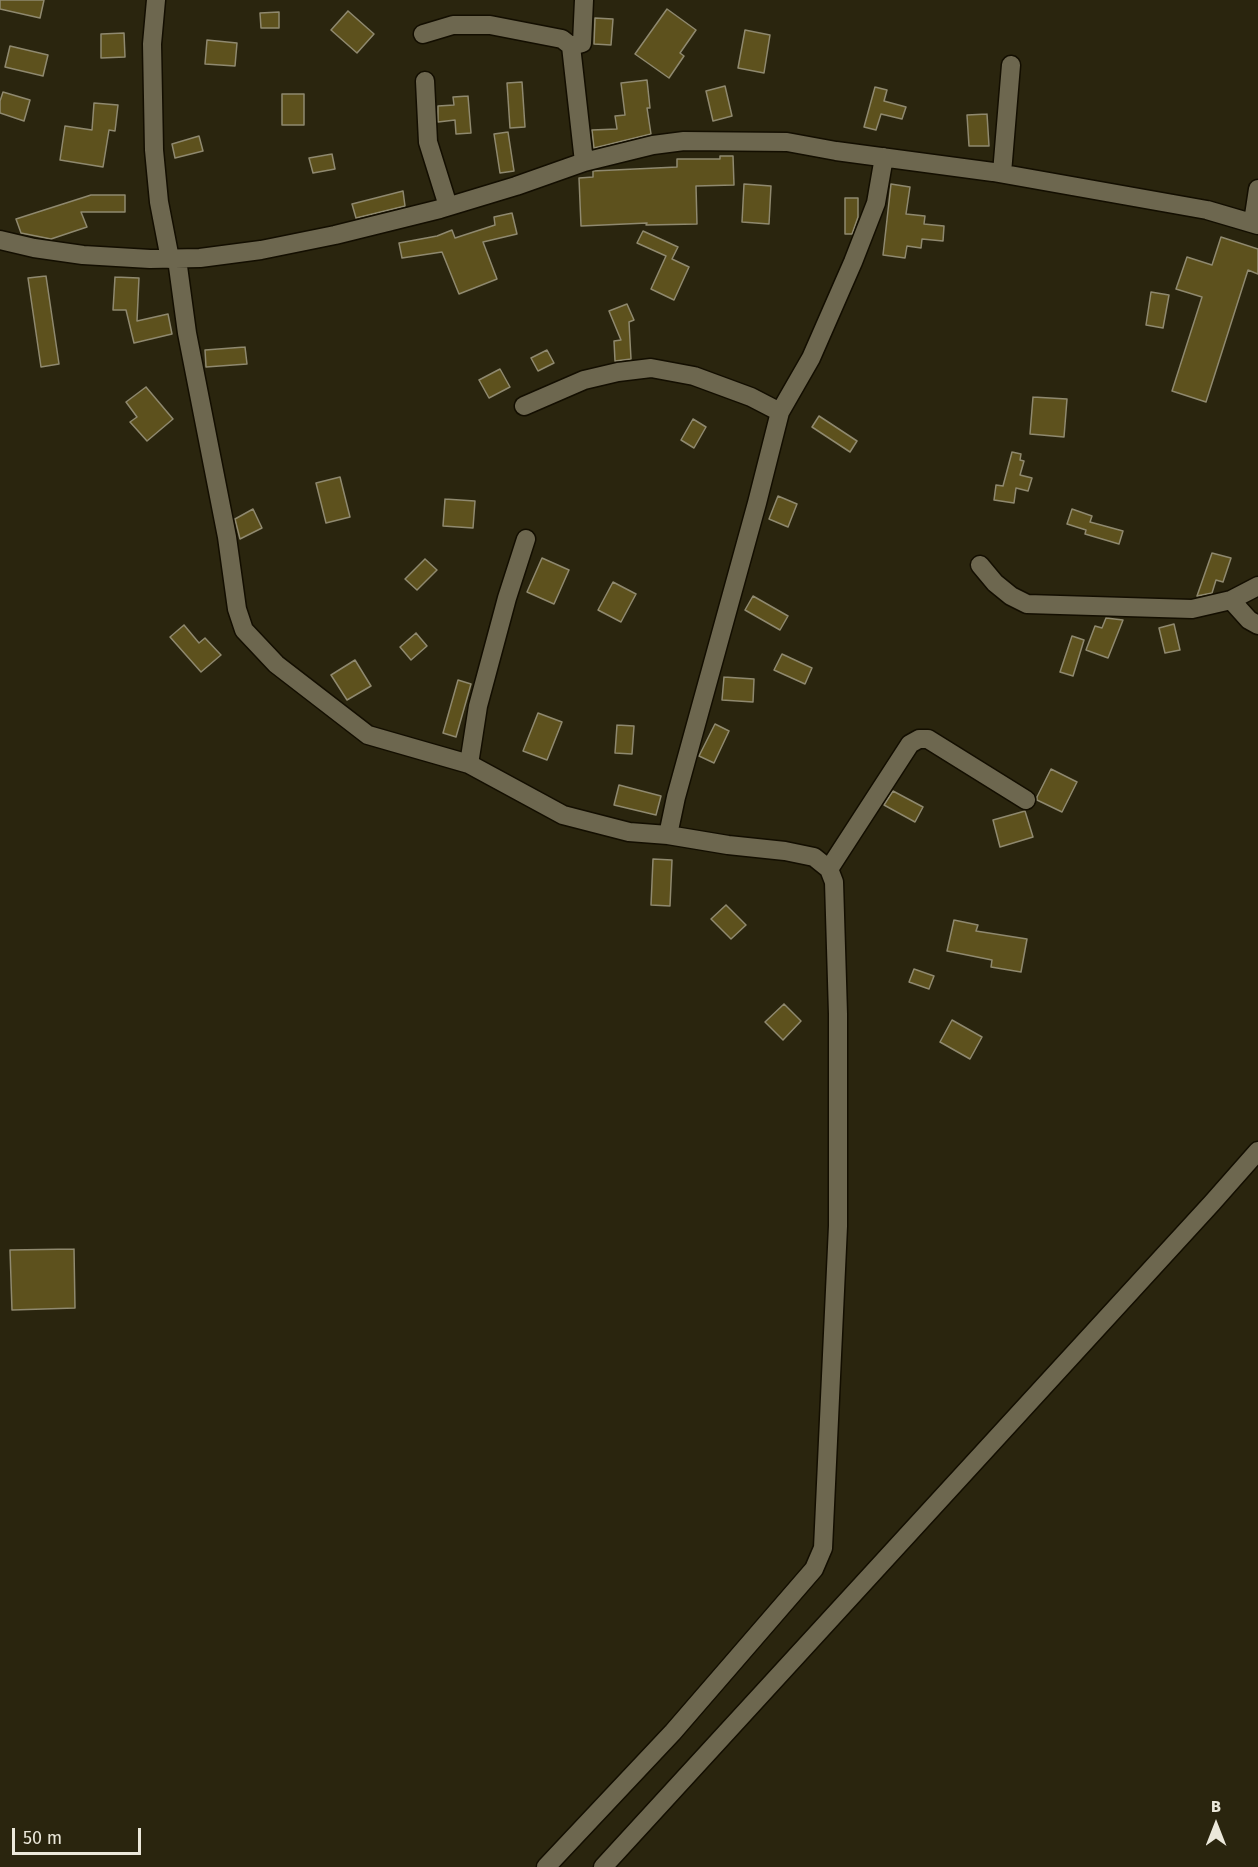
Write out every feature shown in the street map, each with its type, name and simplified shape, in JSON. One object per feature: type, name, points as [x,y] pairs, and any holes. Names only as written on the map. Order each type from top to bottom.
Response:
[{"type":"street","points":[[156,0],[152,44],[154,150],[159,202],[173,259],[227,537],[237,609],[244,630],[276,664],[368,735],[469,764],[563,815],[628,832],[668,835],[785,851],[814,858],[829,869],[834,882],[838,1014],[838,1226],[823,1548],[814,1569],[673,1732],[546,1867]]},
{"type":"street","points":[[571,46],[582,43],[584,0]]},
{"type":"street","points":[[423,34],[453,25],[490,25],[562,39],[571,46],[584,162]]},
{"type":"street","points":[[1002,173],[1011,65]]},
{"type":"street","points":[[424,81],[428,142],[448,206]]},
{"type":"street","points":[[0,240],[34,248],[83,255],[173,259],[261,250],[448,206],[516,186],[584,162],[653,145],[684,141],[787,142],[836,151],[1002,173],[1207,210],[1256,224],[1258,189]]},
{"type":"street","points":[[668,835],[676,797],[780,412],[811,358],[853,262],[876,203],[884,157]]},
{"type":"street","points":[[524,406],[584,380],[618,372],[651,368],[694,376],[751,397],[780,412]]},
{"type":"street","points":[[469,764],[478,706],[507,598],[526,539]]},
{"type":"street","points":[[980,565],[995,583],[1011,596],[1027,604],[1192,609],[1230,600],[1258,586]]},
{"type":"street","points":[[1230,600],[1249,620],[1258,625]]},
{"type":"street","points":[[829,869],[910,744],[919,739],[928,739],[1026,800]]},
{"type":"street","points":[[603,1867],[1258,1151]]},
{"type":"building","points":[[0,0],[44,0],[40,18],[0,9]]},
{"type":"building","points":[[667,9],[696,30],[680,53],[684,56],[669,78],[635,54]]},
{"type":"building","points":[[348,11],[374,34],[357,53],[331,30]]},
{"type":"building","points":[[279,12],[279,28],[261,28],[260,13]]},
{"type":"building","points":[[595,18],[613,19],[611,45],[594,44]]},
{"type":"building","points":[[745,30],[770,35],[764,73],[738,68]]},
{"type":"building","points":[[124,33],[125,57],[101,58],[101,34]]},
{"type":"building","points":[[207,40],[237,43],[235,66],[205,64]]},
{"type":"building","points":[[10,46],[48,55],[43,76],[5,67]]},
{"type":"building","points":[[647,80],[650,108],[647,108],[651,134],[594,148],[592,130],[617,129],[615,116],[625,115],[621,83]]},
{"type":"building","points":[[522,82],[525,127],[510,128],[507,83]]},
{"type":"building","points":[[725,86],[732,116],[713,121],[706,91]]},
{"type":"building","points":[[875,87],[887,90],[884,101],[906,107],[902,119],[881,114],[876,130],[864,127]]},
{"type":"building","points":[[3,92],[30,100],[24,121],[0,113]]},
{"type":"building","points":[[282,94],[304,94],[304,125],[282,125]]},
{"type":"building","points":[[468,96],[471,133],[456,134],[455,120],[438,122],[438,106],[454,105],[453,97]]},
{"type":"building","points":[[94,103],[118,105],[115,131],[109,130],[103,167],[60,160],[65,126],[92,130]]},
{"type":"building","points":[[987,114],[989,146],[969,146],[967,115]]},
{"type":"building","points":[[508,132],[514,171],[500,173],[494,134]]},
{"type":"building","points":[[199,136],[203,151],[175,158],[172,144]]},
{"type":"building","points":[[332,154],[335,169],[313,173],[309,158]]},
{"type":"building","points":[[720,156],[733,156],[734,185],[696,186],[697,224],[646,225],[647,223],[581,226],[579,178],[593,177],[593,171],[677,167],[677,159],[720,159]]},
{"type":"building","points":[[744,184],[771,186],[769,224],[742,222]]},
{"type":"building","points":[[891,184],[910,187],[906,214],[925,216],[924,224],[944,226],[943,241],[922,239],[921,248],[907,246],[905,258],[883,255]]},
{"type":"building","points":[[403,191],[405,206],[356,218],[352,204]]},
{"type":"building","points":[[91,195],[125,195],[125,212],[81,212],[87,227],[51,239],[21,233],[16,219]]},
{"type":"building","points":[[845,198],[858,198],[858,217],[852,234],[845,234]]},
{"type":"building","points":[[512,213],[517,234],[483,242],[497,279],[459,294],[442,252],[402,258],[399,243],[437,236],[452,230],[455,238],[495,225],[494,217]]},
{"type":"building","points":[[643,231],[678,247],[672,259],[689,267],[674,300],[651,289],[666,256],[637,243]]},
{"type":"building","points":[[1221,237],[1258,249],[1258,274],[1248,270],[1206,402],[1172,391],[1202,297],[1176,289],[1187,257],[1212,265]]},
{"type":"building","points":[[46,276],[59,364],[41,367],[28,278]]},
{"type":"building","points":[[115,277],[139,278],[137,321],[168,314],[172,334],[134,343],[126,310],[113,310]]},
{"type":"building","points":[[1151,292],[1169,295],[1163,328],[1146,325]]},
{"type":"building","points":[[627,304],[634,320],[629,322],[631,359],[615,361],[614,341],[621,340],[609,311]]},
{"type":"building","points":[[245,347],[247,364],[206,367],[205,350]]},
{"type":"building","points":[[547,350],[554,363],[538,371],[531,358]]},
{"type":"building","points":[[500,369],[510,387],[489,398],[479,380]]},
{"type":"building","points":[[146,387],[173,419],[147,441],[130,422],[137,417],[126,402]]},
{"type":"building","points":[[1033,397],[1067,399],[1064,437],[1030,434]]},
{"type":"building","points":[[819,416],[857,441],[850,452],[812,427]]},
{"type":"building","points":[[693,419],[706,427],[694,448],[681,440]]},
{"type":"building","points":[[1012,452],[1021,454],[1020,460],[1024,461],[1020,475],[1032,478],[1028,491],[1016,488],[1014,503],[994,500],[996,485],[1003,486]]},
{"type":"building","points":[[340,477],[350,517],[326,523],[316,483]]},
{"type":"building","points":[[778,496],[797,504],[788,527],[769,519]]},
{"type":"building","points":[[445,499],[475,501],[473,528],[443,526]]},
{"type":"building","points":[[253,509],[262,528],[240,539],[235,519]]},
{"type":"building","points":[[1072,509],[1092,516],[1090,522],[1123,531],[1119,544],[1085,534],[1086,530],[1067,524]]},
{"type":"building","points":[[1212,553],[1231,558],[1223,582],[1216,580],[1212,593],[1197,596]]},
{"type":"building","points":[[542,558],[569,570],[554,604],[527,592]]},
{"type":"building","points":[[425,559],[437,570],[417,590],[405,579]]},
{"type":"building","points":[[613,582],[636,594],[621,622],[598,610]]},
{"type":"building","points":[[753,596],[788,616],[780,630],[745,610]]},
{"type":"building","points":[[1106,618],[1123,620],[1108,658],[1086,650],[1095,626],[1102,628]]},
{"type":"building","points":[[1174,624],[1180,650],[1165,653],[1159,628]]},
{"type":"building","points":[[184,625],[199,643],[205,638],[221,655],[201,672],[170,637]]},
{"type":"building","points":[[416,633],[427,646],[411,660],[400,647]]},
{"type":"building","points":[[1072,636],[1084,640],[1073,676],[1060,672]]},
{"type":"building","points":[[782,654],[812,668],[805,684],[774,670]]},
{"type":"building","points":[[355,660],[371,686],[347,700],[331,675]]},
{"type":"building","points":[[724,677],[754,679],[753,702],[722,700]]},
{"type":"building","points":[[458,680],[471,684],[456,737],[443,733]]},
{"type":"building","points":[[538,713],[562,722],[547,760],[523,751]]},
{"type":"building","points":[[715,724],[729,731],[714,763],[699,756]]},
{"type":"building","points":[[617,725],[634,726],[632,754],[615,753]]},
{"type":"building","points":[[1051,769],[1077,782],[1062,812],[1037,800]]},
{"type":"building","points":[[619,785],[661,796],[656,815],[614,805]]},
{"type":"building","points":[[893,791],[923,807],[915,822],[884,805]]},
{"type":"building","points":[[1025,811],[1033,837],[1000,847],[993,820]]},
{"type":"building","points":[[653,859],[672,860],[670,906],[651,905]]},
{"type":"building","points":[[726,905],[746,925],[731,939],[711,919]]},
{"type":"building","points":[[954,920],[978,925],[976,931],[1027,939],[1021,972],[991,967],[992,960],[947,951]]},
{"type":"building","points":[[914,969],[934,976],[929,989],[909,982]]},
{"type":"building","points":[[784,1004],[801,1021],[783,1040],[765,1022]]},
{"type":"building","points":[[952,1020],[982,1037],[970,1059],[940,1042]]},
{"type":"building","points":[[74,1249],[75,1308],[12,1310],[10,1250]]}]
